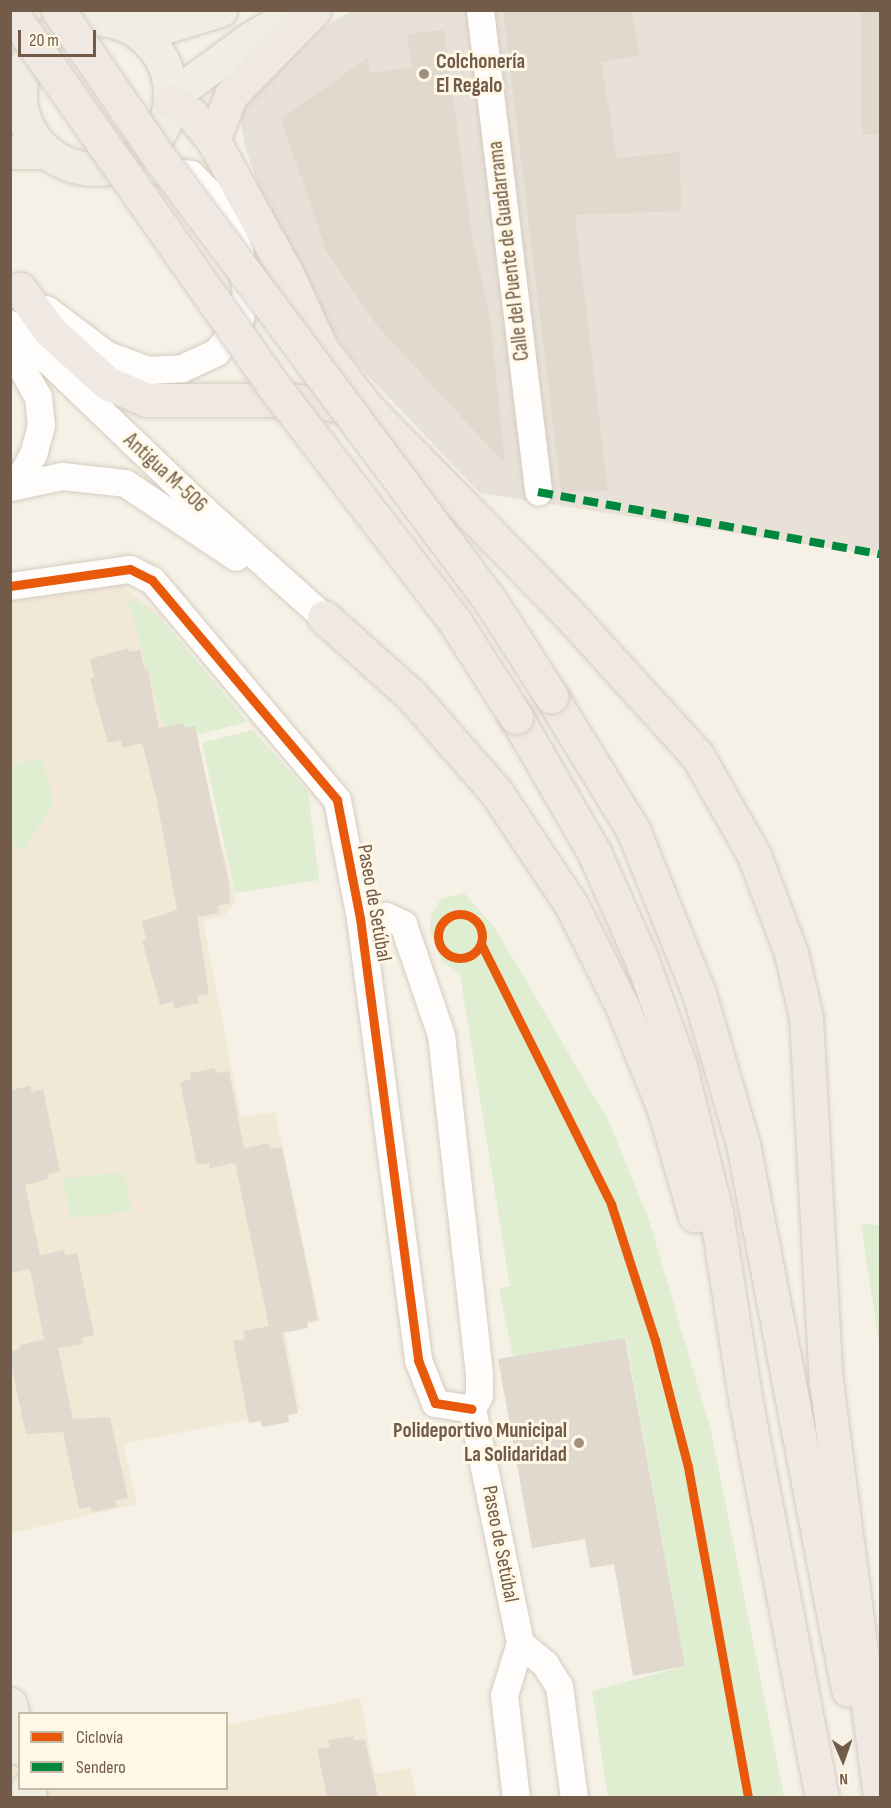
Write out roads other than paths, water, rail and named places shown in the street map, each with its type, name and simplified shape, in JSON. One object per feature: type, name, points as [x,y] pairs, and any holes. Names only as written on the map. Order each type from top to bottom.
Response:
[{"type":"highway","points":[[58,10],[158,156],[490,602],[633,830],[699,993],[745,1155],[819,1552],[871,1797]]},
{"type":"highway","points":[[213,140],[231,95],[314,10]]},
{"type":"highway","points":[[10,11],[272,384],[455,622],[516,717],[594,852],[641,958],[680,1063],[716,1212],[746,1403],[822,1797]]},
{"type":"highway","points":[[171,99],[192,115],[213,140],[287,274],[322,350],[367,408],[564,609],[696,755],[754,855],[791,952],[806,1017],[826,1381],[880,1797]]},
{"type":"highway","points":[[15,284],[49,330],[107,383],[147,400],[288,399],[367,408]]},
{"type":"highway","points":[[324,616],[412,696],[496,792],[572,906],[623,1008],[664,1109],[746,1403]]},
{"type":"main road","points":[[171,99],[251,38],[300,10]]},
{"type":"main road","points":[[130,27],[161,57],[171,99],[161,130],[145,151],[122,165],[87,168],[68,165],[46,152],[28,130],[15,85],[27,60],[43,39],[65,24],[105,19],[130,27],[164,27],[214,12]]},
{"type":"main road","points":[[10,152],[46,152]]},
{"type":"main road","points":[[10,1704],[18,1739]]},
{"type":"street","name":"Calle del Puente de Guadarrama","points":[[480,10],[538,492]]},
{"type":"street","points":[[15,284],[107,355],[148,370],[182,368],[216,352],[238,327],[246,292],[240,253],[217,201],[191,174],[122,165]]},
{"type":"street","name":"Antigua M-506","points":[[10,324],[195,501],[324,616]]},
{"type":"street","points":[[10,347],[38,397],[41,425],[33,454],[13,486]]},
{"type":"street","points":[[13,486],[62,476],[125,483],[324,616]]},
{"type":"street","name":"Paseo de Setúbal","points":[[10,586],[129,569],[152,580],[337,800],[360,918],[418,1360],[435,1403],[472,1409]]},
{"type":"street","name":"Paseo de Setúbal","points":[[360,918],[386,916],[403,924],[441,1035],[479,1376],[479,1395],[472,1409],[520,1643],[504,1695],[516,1797]]},
{"type":"street","points":[[520,1643],[545,1664],[559,1686],[574,1797]]},
{"type":"place","name":"Colchonería El Regalo","points":[[424,74]]},
{"type":"place","name":"Polideportivo Municipal La Solidaridad","points":[[579,1443]]}]
